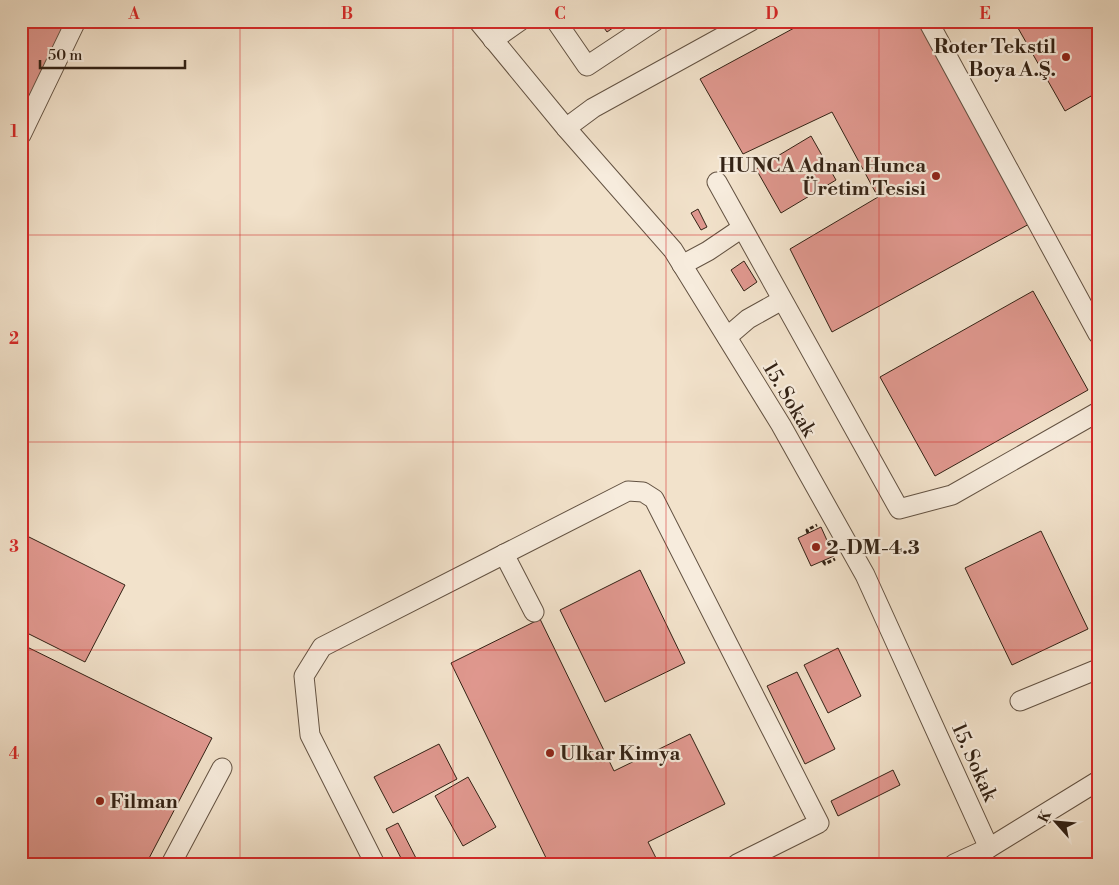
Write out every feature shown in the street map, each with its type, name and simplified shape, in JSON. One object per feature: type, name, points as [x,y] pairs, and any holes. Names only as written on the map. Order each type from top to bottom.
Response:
[{"type":"street","points":[[21,135],[76,21]]},
{"type":"street","name":"15. Sokak","points":[[478,21],[566,128],[673,250],[781,425],[865,576],[989,848]]},
{"type":"street","points":[[493,40],[520,21]]},
{"type":"street","points":[[556,21],[587,66],[655,21]]},
{"type":"street","points":[[566,128],[593,108],[751,21]]},
{"type":"street","points":[[928,21],[1098,334]]},
{"type":"street","points":[[717,182],[899,509],[952,495],[1098,412]]},
{"type":"street","points":[[682,265],[708,251],[742,228]]},
{"type":"street","points":[[727,338],[748,319],[782,300]]},
{"type":"street","points":[[375,864],[310,734],[304,676],[322,647],[628,490],[643,492],[654,499],[819,823],[737,864]]},
{"type":"street","points":[[504,554],[534,612]]},
{"type":"street","points":[[1020,701],[1098,669]]},
{"type":"street","points":[[170,864],[222,768]]},
{"type":"street","points":[[954,864],[989,848],[1098,781]]},
{"type":"path","points":[[808,533],[807,530],[822,523]]},
{"type":"path","points":[[823,561],[825,564],[836,559]]},
{"type":"building","points":[[21,21],[67,21],[21,113]]},
{"type":"building","points":[[599,21],[623,21],[607,32]]},
{"type":"building","name":"HUNCA Adnan Hunca Üretim Tesisi","points":[[807,21],[921,21],[1031,223],[832,332],[790,249],[878,197],[832,112],[743,154],[700,79]]},
{"type":"building","name":"Roter Tekstil Boya A.Ş.","points":[[1014,21],[1098,21],[1098,92],[1065,111]]},
{"type":"building","points":[[811,136],[836,180],[781,213],[756,169]]},
{"type":"building","points":[[698,209],[707,227],[701,230],[691,213]]},
{"type":"building","points":[[744,261],[757,282],[744,291],[731,270]]},
{"type":"building","points":[[1033,291],[1088,390],[935,476],[880,377]]},
{"type":"building","name":"2-DM-4.3","points":[[821,527],[834,556],[811,566],[798,538]]},
{"type":"building","points":[[1041,531],[1088,629],[1012,665],[965,568]]},
{"type":"building","points":[[21,533],[125,585],[85,662],[21,630]]},
{"type":"building","points":[[640,570],[685,663],[605,702],[560,610]]},
{"type":"building","name":"Ulkar Kimya","points":[[540,619],[614,771],[690,734],[725,804],[648,842],[659,864],[549,864],[451,663]]},
{"type":"building","name":"Filman","points":[[21,644],[212,738],[146,864],[21,864]]},
{"type":"building","points":[[838,648],[861,696],[828,713],[804,665]]},
{"type":"building","points":[[797,672],[835,749],[805,764],[767,686]]},
{"type":"building","points":[[439,744],[457,779],[393,813],[374,777]]},
{"type":"building","points":[[893,770],[900,785],[838,816],[831,801]]},
{"type":"building","points":[[468,777],[496,827],[463,846],[435,796]]},
{"type":"building","points":[[398,823],[419,864],[404,864],[386,829]]},
{"type":"place","name":"Roter Tekstil Boya A.Ş.","points":[[1066,57]]},
{"type":"place","name":"HUNCA Adnan Hunca Üretim Tesisi","points":[[936,176]]},
{"type":"place","name":"2-DM-4.3","points":[[816,547]]},
{"type":"place","name":"Ulkar Kimya","points":[[550,753]]},
{"type":"place","name":"Filman","points":[[100,801]]}]
